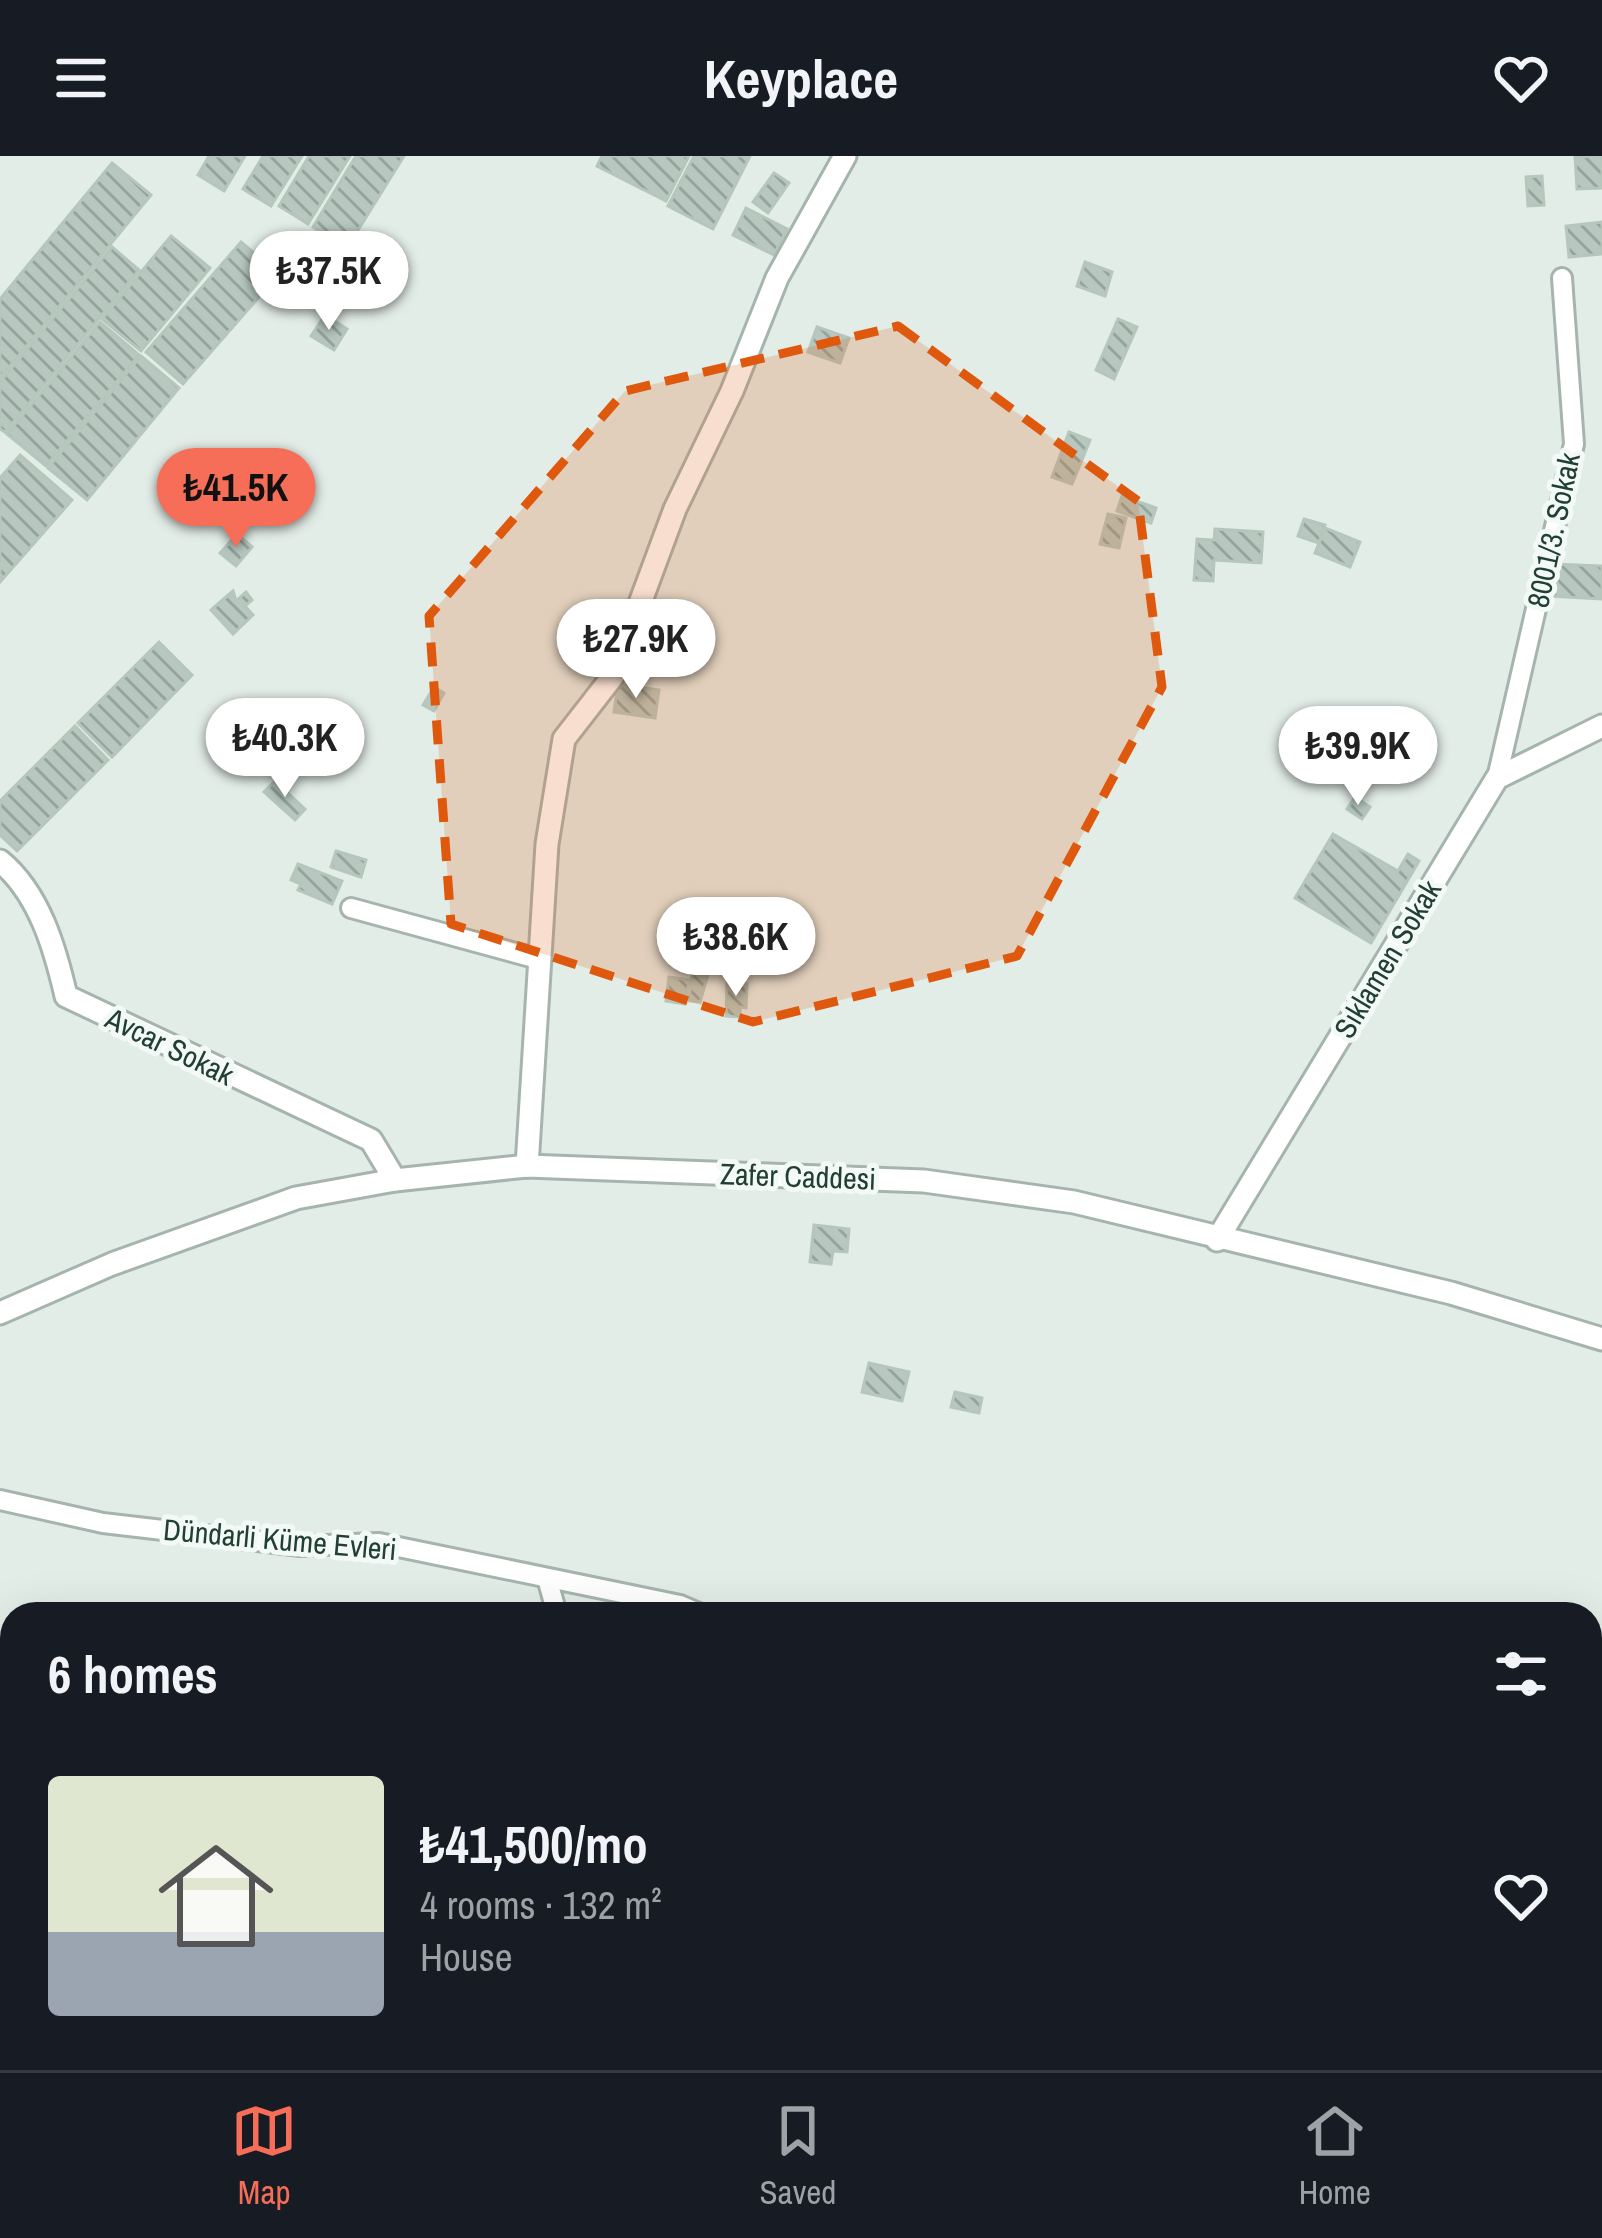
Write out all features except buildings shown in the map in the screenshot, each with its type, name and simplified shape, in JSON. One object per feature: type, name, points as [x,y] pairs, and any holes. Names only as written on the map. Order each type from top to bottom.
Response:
[{"type":"street","points":[[527,1166],[547,844],[564,739],[613,676],[674,509],[732,391],[777,278],[845,156]]},
{"type":"street","name":"8001/3. Sokak","points":[[1496,778],[1574,444],[1562,278]]},
{"type":"street","points":[[1496,778],[1602,726]]},
{"type":"street","name":"Sıklamen Sokak","points":[[1217,1240],[1496,778]]},
{"type":"street","name":"Avcar Sokak","points":[[0,861],[20,878],[56,951],[66,996],[371,1141],[395,1180]]},
{"type":"street","points":[[351,908],[538,959]]},
{"type":"street","name":"Zafer Caddesi","points":[[0,1313],[112,1264],[296,1198],[395,1180],[527,1166],[924,1180],[1074,1202],[1451,1293],[1602,1339]]},
{"type":"street","name":"Dündarli Küme Evleri","points":[[0,1500],[103,1523],[300,1546],[379,1543],[665,1602]]},
{"type":"street","points":[[547,1578],[554,1602]]},
{"type":"street","points":[[476,2070],[487,2070]]},
{"type":"highlighted area","points":[[898,326],[1138,501],[1162,687],[1017,956],[753,1022],[451,924],[429,616],[625,391]]}]
